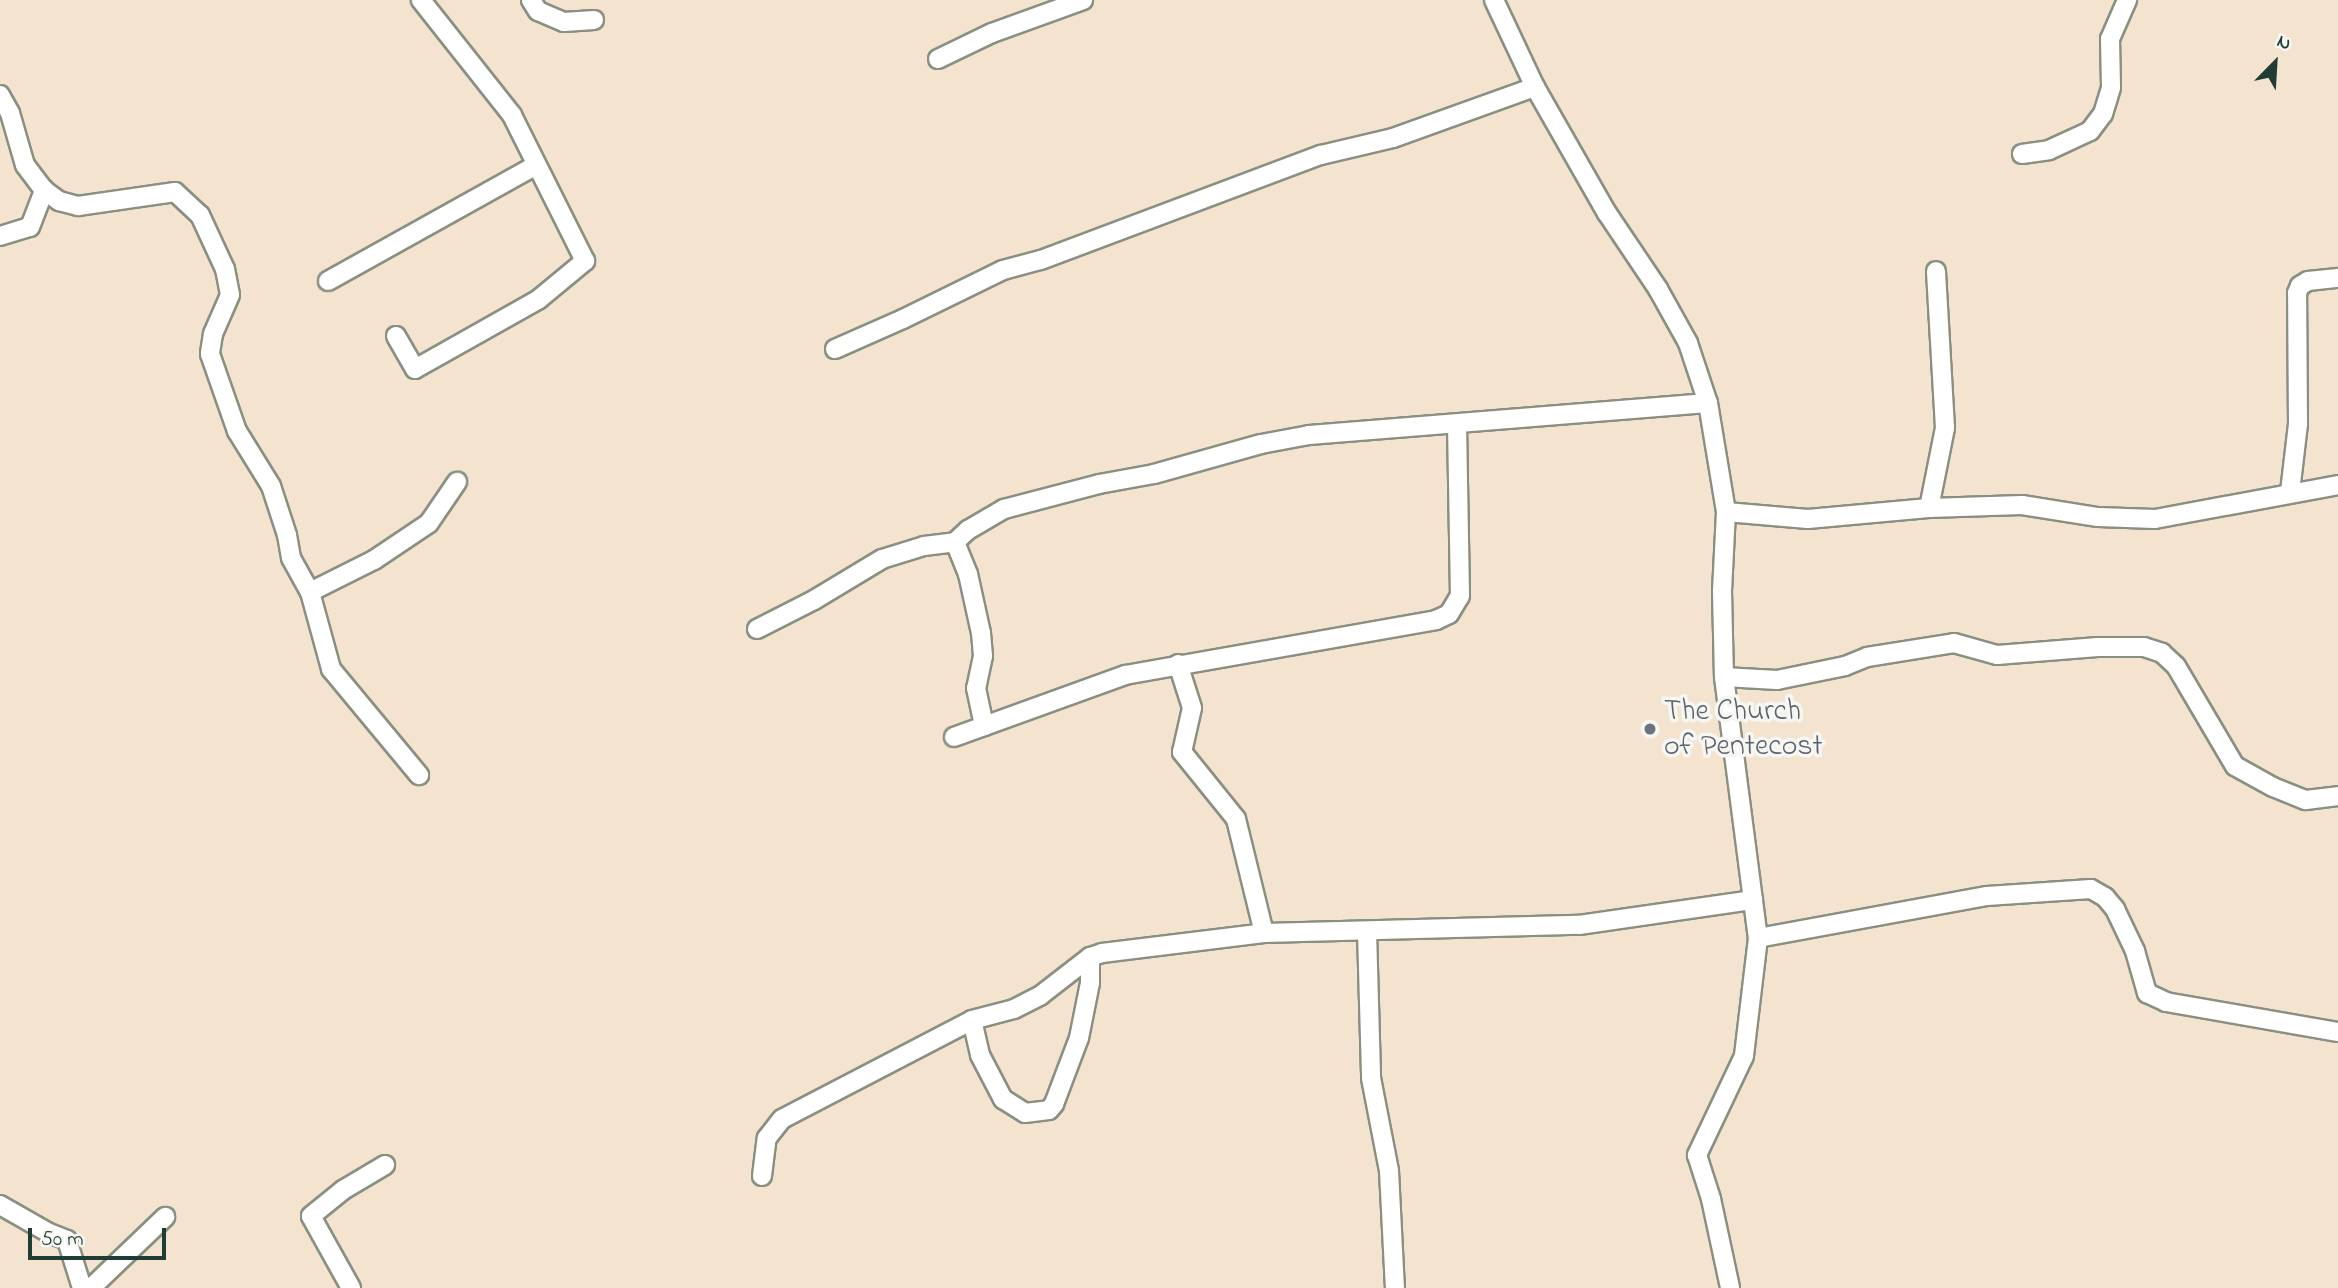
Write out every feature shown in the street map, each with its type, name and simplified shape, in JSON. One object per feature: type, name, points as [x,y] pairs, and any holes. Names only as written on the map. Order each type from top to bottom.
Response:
[{"type":"street","points":[[396,336],[415,369],[539,299],[585,261],[535,166],[512,115],[421,0]]},
{"type":"street","points":[[531,0],[538,10],[564,22],[594,20]]},
{"type":"street","points":[[939,59],[992,33],[1083,0]]},
{"type":"street","points":[[1494,0],[1535,86],[1607,214],[1658,289],[1688,343],[1708,403],[1726,512],[1722,591],[1724,677],[1758,939],[1744,1056],[1697,1155],[1711,1199],[1730,1288]]},
{"type":"street","points":[[2022,154],[2049,150],[2090,131],[2103,114],[2111,87],[2110,38],[2127,0]]},
{"type":"street","points":[[835,349],[1003,270],[1041,260],[1321,155],[1393,138],[1535,86]]},
{"type":"street","points":[[0,95],[10,113],[25,165],[44,190],[59,201],[78,206],[164,191],[175,192],[200,215],[225,269],[230,296],[213,334],[210,354],[237,431],[271,486],[287,535],[291,558],[310,592],[331,668],[419,775]]},
{"type":"street","points":[[328,281],[535,166]]},
{"type":"street","points":[[0,236],[30,227],[44,190]]},
{"type":"street","points":[[1929,508],[1945,428],[1936,271]]},
{"type":"street","points":[[2290,492],[2298,424],[2297,293],[2300,286],[2308,281],[2338,278]]},
{"type":"street","points":[[757,629],[814,600],[882,559],[923,545],[955,542],[968,530],[1004,509],[1099,484],[1154,474],[1261,444],[1309,435],[1708,403]]},
{"type":"street","points":[[954,737],[1088,686],[1178,664],[1436,620],[1449,614],[1460,596],[1457,424]]},
{"type":"street","points":[[310,592],[374,560],[429,523],[457,482]]},
{"type":"street","points":[[1726,512],[1808,519],[1929,508],[2022,505],[2098,517],[2155,519],[2338,485]]},
{"type":"street","points":[[955,542],[968,574],[981,633],[983,656],[976,688],[984,726]]},
{"type":"street","points":[[1724,677],[1777,680],[1844,666],[1867,657],[1954,643],[1997,655],[2098,646],[2144,647],[2162,653],[2176,666],[2235,766],[2273,787],[2306,800],[2338,796]]},
{"type":"street","points":[[1178,664],[1192,708],[1182,752],[1236,819],[1264,933]]},
{"type":"street","points":[[1758,939],[1987,897],[2091,889],[2105,897],[2115,909],[2135,951],[2147,993],[2166,1002],[2338,1032]]},
{"type":"street","points":[[762,1176],[767,1138],[782,1119],[972,1020],[1014,1009],[1041,995],[1090,957],[1120,949],[1264,933],[1579,925],[1753,900]]},
{"type":"street","points":[[1367,932],[1371,1078],[1388,1171],[1395,1288]]},
{"type":"street","points":[[972,1020],[980,1055],[1003,1099],[1025,1113],[1049,1110],[1079,1038],[1090,984],[1090,957]]},
{"type":"street","points":[[351,1288],[311,1216],[343,1189],[385,1166]]},
{"type":"street","points":[[0,1205],[48,1233],[67,1240],[82,1288]]},
{"type":"street","points":[[91,1288],[165,1217]]},
{"type":"place","name":"The Church of Pentecost","points":[[1650,729]]}]
